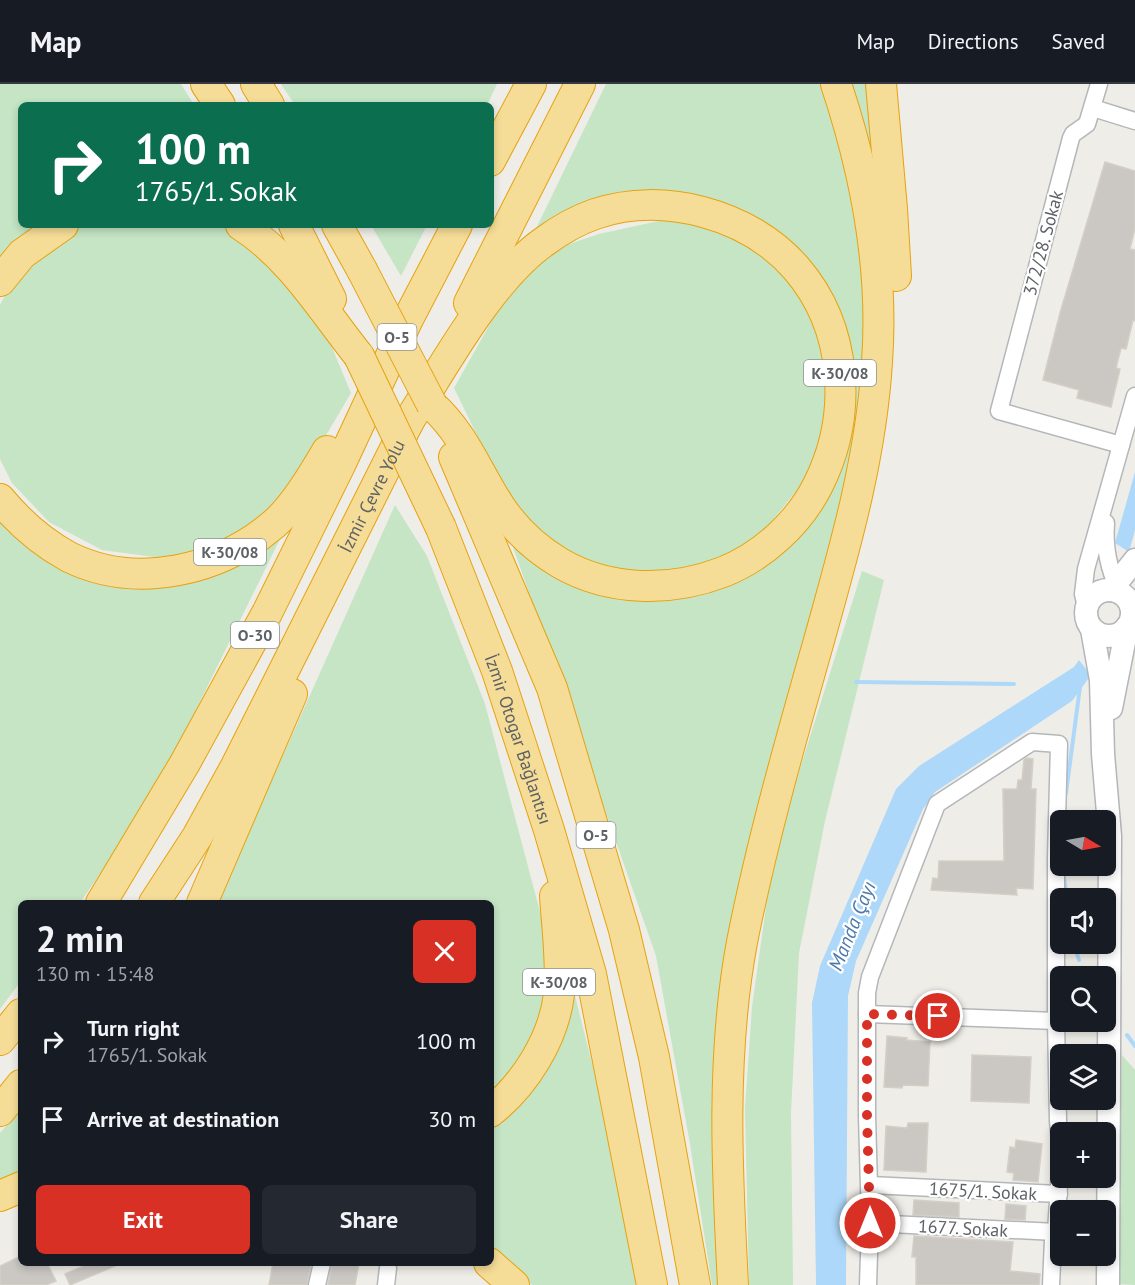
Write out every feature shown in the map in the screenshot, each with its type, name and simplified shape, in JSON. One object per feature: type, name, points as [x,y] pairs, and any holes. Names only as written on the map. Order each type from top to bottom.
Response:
[{"type":"highway","points":[[206,84],[218,102]]},
{"type":"highway","points":[[256,84],[267,102]]},
{"type":"highway","points":[[494,153],[531,84]]},
{"type":"highway","name":"İzmir Çevre Yolu","points":[[156,900],[197,837],[236,766],[580,84]]},
{"type":"highway","points":[[733,1285],[728,1195],[728,1072],[731,1021],[741,946],[772,810],[860,487],[873,411],[878,359],[878,296],[873,233],[863,177],[836,84]]},
{"type":"highway","name":"K-30/08","points":[[860,487],[875,447],[888,393],[894,341],[896,265],[881,84]]},
{"type":"highway","name":"K-30/08","points":[[407,424],[475,319],[522,260],[544,241],[567,227],[596,214],[624,208],[679,207],[715,216],[743,227],[767,243],[796,268],[815,296],[827,319],[836,346],[840,373],[841,405],[837,435],[828,465],[812,497],[793,523],[777,538],[729,569],[694,582],[671,586],[644,587],[600,579],[564,566],[544,553],[521,532],[502,509],[474,458],[448,420],[432,405]]},
{"type":"highway","points":[[0,281],[22,254],[59,228]]},
{"type":"highway","points":[[246,228],[259,236],[280,255],[359,356]]},
{"type":"highway","name":"İzmir Otogar Bağlantısı","points":[[295,228],[441,528],[497,671],[549,830],[591,974],[652,1285]]},
{"type":"highway","name":"O-5","points":[[339,228],[432,405],[552,687],[624,930],[674,1158],[695,1285]]},
{"type":"highway","name":"O-30","points":[[103,900],[185,763],[267,613],[408,319],[455,228]]},
{"type":"highway","name":"K-30/08","points":[[0,499],[17,519],[43,540],[69,557],[95,567],[123,572],[150,573],[182,570],[211,562],[275,524],[310,481],[374,372],[391,357]]},
{"type":"highway","points":[[203,900],[280,725],[372,494]]},
{"type":"highway","name":"K-30/08","points":[[494,1109],[511,1094],[538,1054],[551,1026],[559,995],[560,962],[549,830]]},
{"type":"highway","points":[[0,1040],[18,1018]]},
{"type":"highway","points":[[0,1111],[18,1089]]},
{"type":"highway","points":[[0,1196],[18,1188]]},
{"type":"highway","points":[[492,1266],[514,1285]]},
{"type":"main road","points":[[1092,629],[1098,634],[1114,636],[1135,560]]},
{"type":"main road","points":[[1108,1285],[1110,836],[1103,754],[1101,680],[1092,629],[1085,614],[1090,599],[1103,591],[1123,602]]},
{"type":"main road","points":[[1103,754],[1115,684],[1123,602]]},
{"type":"street","name":"372/28. Sokak","points":[[1099,84],[1087,123],[1071,138],[999,411],[1120,445]]},
{"type":"street","points":[[1093,108],[1135,121]]},
{"type":"street","points":[[1086,606],[1083,580],[1135,396]]},
{"type":"street","points":[[1109,489],[1105,540],[1109,568],[1123,602]]},
{"type":"street","points":[[868,1285],[870,1185],[867,1014],[870,977],[937,804],[1032,742],[1059,744],[1057,966]]},
{"type":"street","points":[[867,1014],[1050,1021]]},
{"type":"street","points":[[1056,1032],[1058,1122]]},
{"type":"street","name":"1675/1. Sokak","points":[[870,1185],[1059,1194],[1059,1200]]},
{"type":"street","points":[[1059,1188],[1059,1194]]},
{"type":"street","name":"1677. Sokak","points":[[870,1223],[1050,1232]]},
{"type":"street","points":[[317,1285],[321,1266]]},
{"type":"street","name":"1675/1. Sokak","points":[[1051,1285],[1052,1266]]},
{"type":"street","points":[[387,1285],[388,1268]]},
{"type":"green space","points":[[0,84],[181,84],[192,102],[18,102],[18,228],[45,228],[0,270]]},
{"type":"green space","points":[[281,84],[497,84],[488,102],[293,102]]},
{"type":"green space","points":[[606,84],[823,84],[854,176],[863,261],[867,368],[846,493],[740,912],[723,1285],[712,1285],[690,1144],[656,956],[506,527],[581,580],[727,576],[836,472],[825,300],[689,201],[530,241]]},
{"type":"green space","points":[[851,84],[874,84],[882,183]]},
{"type":"green space","points":[[668,219],[704,224],[733,236],[770,259],[800,291],[813,314],[832,379],[816,467],[768,526],[732,554],[683,573],[629,573],[582,562],[541,537],[506,495],[454,388],[508,292],[539,262],[566,245],[599,234]]},
{"type":"green space","points":[[76,228],[225,228],[265,250],[328,338],[351,393],[308,466],[271,513],[220,545],[162,558],[102,550],[49,522],[12,483],[0,459],[0,305],[14,278],[53,240]]},
{"type":"green space","points":[[373,228],[425,228],[401,276]]},
{"type":"green space","points":[[395,505],[427,556],[485,704],[548,942],[550,1001],[539,1036],[494,1096],[494,900],[216,900]]},
{"type":"green space","points":[[0,512],[100,575],[282,535],[155,793],[82,900],[18,900],[18,985],[0,1009]]},
{"type":"green space","points":[[862,571],[884,580],[825,821],[799,953],[791,1113],[793,1285],[749,1285],[745,1108],[752,1007],[767,900],[788,807]]},
{"type":"green space","points":[[572,984],[599,1091],[639,1285],[532,1285],[494,1249],[494,1118]]},
{"type":"green space","points":[[1122,1055],[1135,1070],[1135,1285],[1117,1284]]},
{"type":"green space","points":[[18,1112],[18,1181],[0,1189],[0,1133]]},
{"type":"water","points":[[1135,472],[1135,530],[1129,552],[1115,543]]},
{"type":"water","name":"Manda Çayı","points":[[1079,660],[1091,675],[1072,701],[935,792],[923,809],[856,961],[848,996],[846,1285],[816,1285],[812,1003],[820,966],[896,789],[919,766],[1074,667]]},
{"type":"building","points":[[1105,162],[1135,171],[1135,228],[1130,249],[1135,250],[1135,321],[1133,320],[1126,349],[1121,348],[1116,368],[1120,369],[1111,407],[1077,398],[1079,390],[1043,380],[1060,313]]},
{"type":"building","points":[[1026,758],[1033,759],[1031,789],[1036,789],[1033,889],[1016,888],[1017,895],[931,890],[933,878],[938,879],[939,861],[1004,861],[1003,789],[1017,789],[1018,780],[1022,780]]},
{"type":"building","points":[[887,1036],[930,1042],[928,1086],[884,1087]]},
{"type":"building","points":[[972,1055],[1031,1057],[1029,1103],[971,1101]]},
{"type":"building","points":[[908,1123],[928,1123],[926,1172],[884,1170],[886,1126],[907,1128]]},
{"type":"building","points":[[1016,1140],[1042,1144],[1038,1182],[1013,1180],[1014,1173],[1007,1172],[1010,1147],[1015,1148]]},
{"type":"building","points":[[914,1200],[959,1203],[959,1217],[913,1215]]},
{"type":"building","points":[[1006,1204],[1026,1206],[1025,1220],[1005,1219]]},
{"type":"building","points":[[914,1236],[1013,1242],[1010,1271],[1040,1274],[1039,1285],[916,1285],[916,1257],[912,1257]]},
{"type":"building","points":[[18,1257],[18,1266],[48,1266],[56,1281],[46,1285],[0,1285],[0,1266]]},
{"type":"building","points":[[84,1266],[115,1266],[70,1285],[65,1274]]},
{"type":"building","points":[[272,1266],[310,1266],[307,1285],[269,1285]]},
{"type":"building","points":[[331,1266],[358,1266],[355,1285],[328,1285]]},
{"type":"waterway","points":[[856,682],[1014,684]]},
{"type":"waterway","points":[[1066,793],[1080,687]]},
{"type":"waterway","points":[[1064,878],[1066,888]]},
{"type":"waterway","points":[[1077,954],[1079,960]]},
{"type":"waterway","points":[[1127,1035],[1135,1046]]},
{"type":"route","points":[[870,1223],[867,1014],[938,1016]]}]
